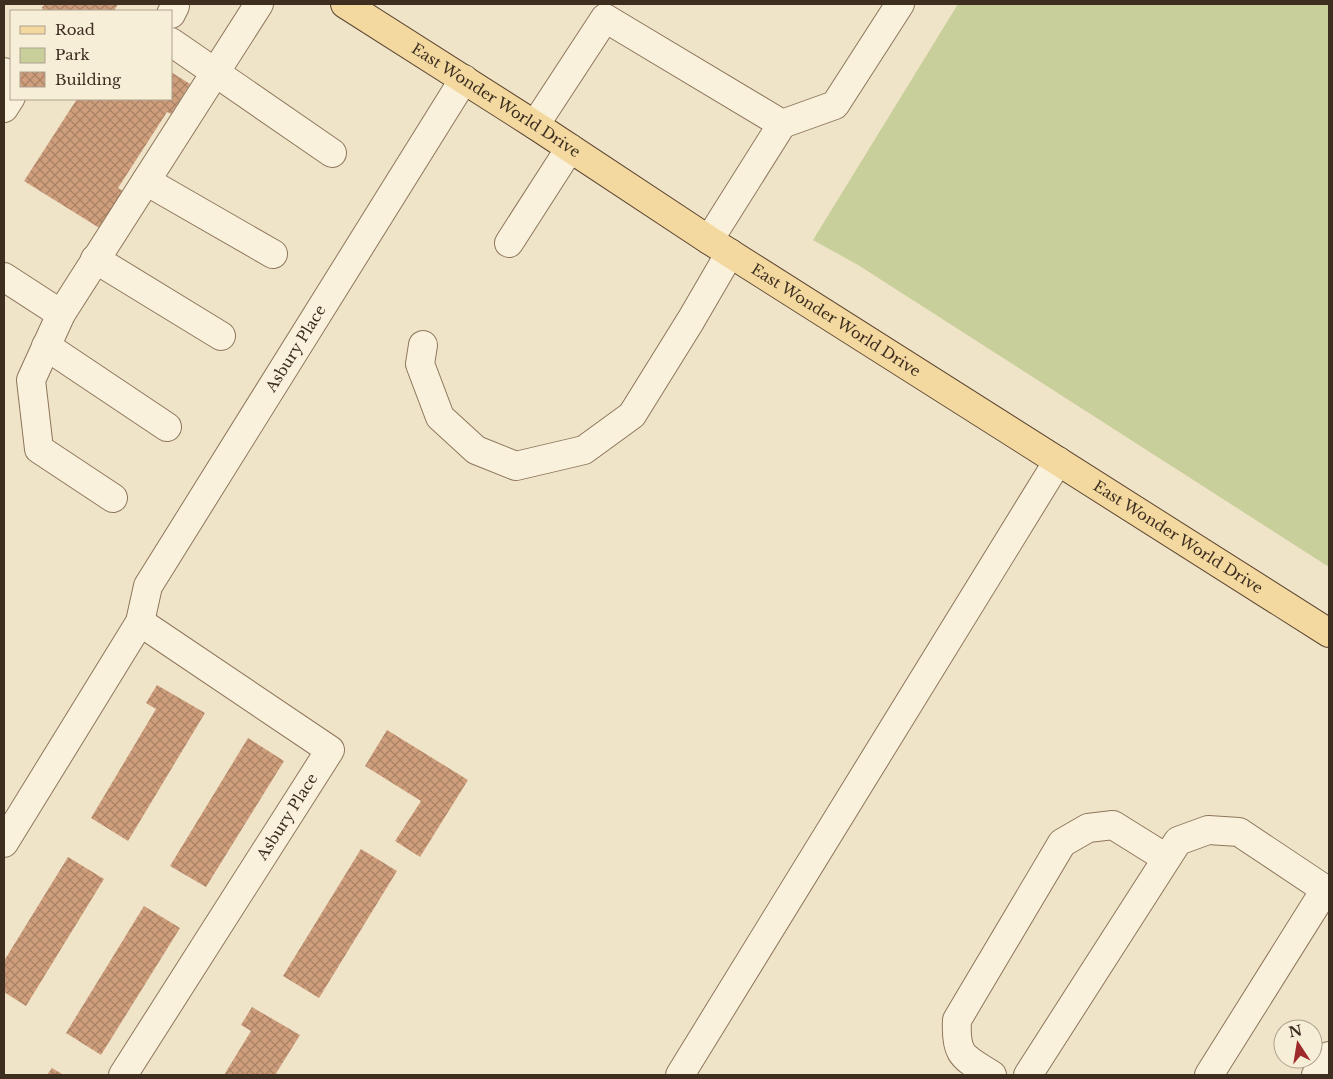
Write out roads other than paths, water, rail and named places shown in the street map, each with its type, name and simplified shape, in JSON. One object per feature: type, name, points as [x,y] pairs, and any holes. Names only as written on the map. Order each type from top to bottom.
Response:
[{"type":"main road","name":"East Wonder World Drive","points":[[345,4],[464,79],[720,246],[1329,633]]},
{"type":"street","points":[[113,498],[39,449],[31,380],[61,314],[259,4]]},
{"type":"street","points":[[423,345],[420,364],[440,417],[476,450],[516,466],[584,450],[632,416],[691,320],[720,246],[782,124],[835,105],[900,4]]},
{"type":"street","points":[[535,125],[605,18],[782,124]]},
{"type":"street","points":[[172,43],[332,153]]},
{"type":"street","name":"Asbury Place","points":[[4,844],[140,622],[148,586],[464,79]]},
{"type":"street","points":[[509,243],[570,148]]},
{"type":"street","points":[[146,180],[273,254]]},
{"type":"street","points":[[95,259],[221,336]]},
{"type":"street","points":[[4,277],[61,314]]},
{"type":"street","points":[[46,346],[167,427]]},
{"type":"street","points":[[680,1075],[1058,461]]},
{"type":"street","name":"Asbury Place","points":[[123,1075],[330,750],[140,622]]},
{"type":"street","points":[[992,1075],[963,1057],[956,1040],[957,1020],[1062,843],[1088,828],[1112,825],[1166,858]]},
{"type":"street","points":[[1028,1075],[1178,841],[1208,830],[1239,832],[1327,891],[1209,1075]]},
{"type":"street","points":[[1316,1075],[1329,1056]]}]
